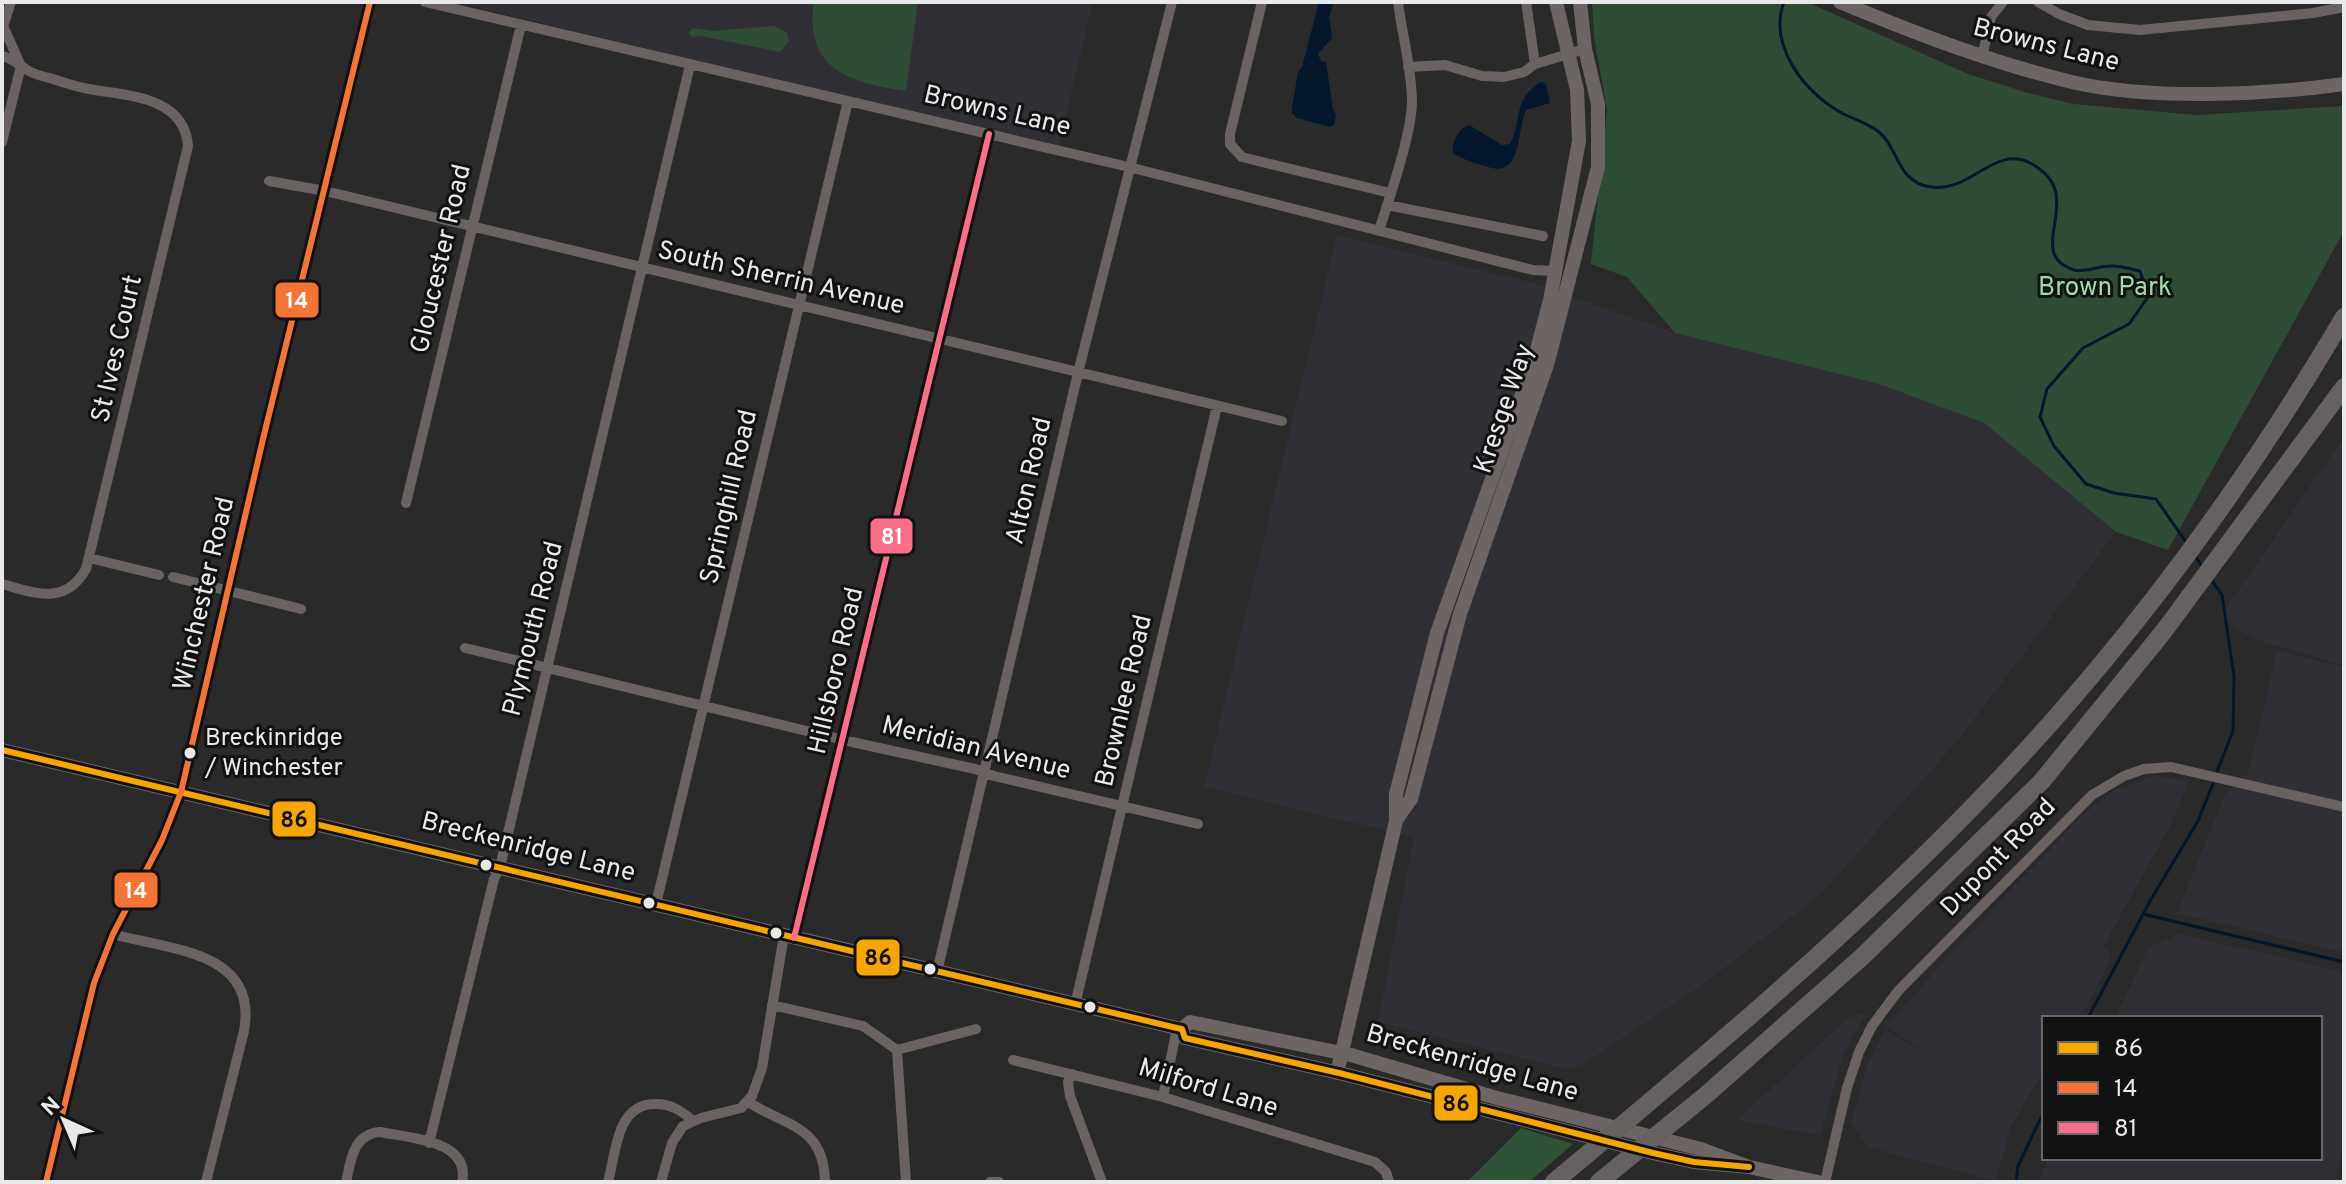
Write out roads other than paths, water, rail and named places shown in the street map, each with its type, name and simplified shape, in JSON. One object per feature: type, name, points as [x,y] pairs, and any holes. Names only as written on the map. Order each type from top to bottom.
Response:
[{"type":"highway","points":[[1554,1182],[1757,1011],[1890,889],[1991,789],[2122,640],[2209,526],[2304,384],[2344,317]]},
{"type":"highway","points":[[2326,412],[2344,378]]},
{"type":"highway","points":[[1599,1182],[1706,1095],[1862,957],[2042,781],[2188,598],[2344,387]]},
{"type":"street","points":[[2,142],[21,66],[3,29],[11,2]]},
{"type":"street","name":"Winchester Road","points":[[46,1182],[94,983],[113,934],[162,840],[181,792],[370,2]]},
{"type":"street","name":"Browns Lane","points":[[425,2],[1129,167],[1533,270],[1555,271]]},
{"type":"street","name":"Alton Road","points":[[937,972],[1078,373],[1172,2]]},
{"type":"street","points":[[1262,2],[1230,141],[1242,157],[1390,193]]},
{"type":"street","points":[[1379,231],[1411,110],[1398,2]]},
{"type":"street","points":[[1526,2],[1535,64]]},
{"type":"street","name":"Kresge Way","points":[[1337,1073],[1396,821],[1396,794],[1437,633],[1534,361],[1555,271],[1579,141],[1577,90],[1556,2]]},
{"type":"street","name":"Kresge Way","points":[[1396,821],[1411,799],[1460,614],[1547,365],[1598,167],[1598,104],[1585,49],[1580,2]]},
{"type":"street","name":"Browns Lane","points":[[1840,2],[1982,57],[2078,83],[2134,92],[2222,93],[2344,84]]},
{"type":"street","points":[[1982,57],[1991,17],[2003,2]]},
{"type":"street","points":[[2038,2],[2088,25],[2140,30],[2313,13],[2344,7]]},
{"type":"street","name":"Gloucester Road","points":[[406,503],[521,25]]},
{"type":"street","points":[[1408,67],[1445,65],[1482,76],[1504,77],[1585,49]]},
{"type":"street","points":[[2,56],[21,66]]},
{"type":"street","name":"Plymouth Road","points":[[429,1143],[494,879],[500,867],[690,65]]},
{"type":"street","name":"St Ives Court","points":[[2,584],[45,595],[63,592],[75,585],[86,569],[188,146],[180,121],[170,110],[151,101],[85,89],[33,73],[21,66]]},
{"type":"street","name":"Springhill Road","points":[[656,904],[848,101]]},
{"type":"street","name":"Hillsboro Road","points":[[748,1102],[758,1084],[772,1005],[844,739],[989,134]]},
{"type":"street","name":"South Sherrin Avenue","points":[[269,181],[325,191],[1282,421]]},
{"type":"street","points":[[1387,205],[1543,236]]},
{"type":"street","name":"Brownlee Road","points":[[1075,1005],[1217,406]]},
{"type":"street","points":[[89,558],[159,575]]},
{"type":"street","points":[[173,577],[301,609]]},
{"type":"street","name":"Meridian Avenue","points":[[465,648],[1198,824]]},
{"type":"street","name":"Breckenridge Lane","points":[[2,750],[1179,1029],[1185,1038],[1377,1085],[1567,1130],[1818,1182]]},
{"type":"street","name":"Dupont Road","points":[[1825,1182],[1847,1088],[1872,1026],[1906,982],[2075,811],[2108,783],[2144,769],[2159,767],[2200,772],[2344,807]]},
{"type":"street","points":[[113,934],[211,959],[232,975],[242,993],[246,1012],[244,1031],[206,1182]]},
{"type":"street","points":[[772,1005],[863,1026],[897,1050]]},
{"type":"street","name":"Breckenridge Lane","points":[[1179,1029],[1190,1022],[1341,1053],[1581,1119],[1698,1156]]},
{"type":"street","points":[[897,1050],[976,1029]]},
{"type":"street","points":[[1163,1097],[1179,1029]]},
{"type":"street","points":[[897,1050],[908,1182]]},
{"type":"street","name":"Milford Lane","points":[[1013,1060],[1163,1097],[1375,1162],[1388,1177]]},
{"type":"street","points":[[1072,1074],[1068,1082],[1070,1096],[1102,1182]]},
{"type":"street","points":[[661,1182],[672,1143],[683,1126],[732,1112],[748,1102],[800,1128],[811,1137],[823,1157],[825,1182]]},
{"type":"street","points":[[608,1182],[622,1127],[632,1111],[650,1103],[661,1104],[680,1109],[693,1121]]},
{"type":"street","points":[[346,1182],[356,1144],[369,1133],[380,1132],[448,1148],[457,1155],[463,1169],[462,1182]]},
{"type":"street","points":[[990,1182],[999,1182]]},
{"type":"water","points":[[1319,2],[1334,2],[1329,17],[1332,38],[1318,54],[1321,61],[1326,62],[1336,114],[1334,125],[1330,127],[1297,118],[1292,113],[1298,72]]},
{"type":"water","points":[[1541,82],[1546,84],[1550,103],[1526,110],[1513,159],[1507,166],[1499,169],[1488,167],[1453,153],[1456,136],[1469,125],[1502,145],[1510,144],[1522,103]]},
{"type":"waterway","points":[[1784,2],[1780,18],[1781,35],[1792,66],[1802,80],[1840,112],[1879,132],[1911,179],[1931,187],[1945,187],[2006,160],[2019,159],[2032,164],[2048,177],[2056,192],[2053,251],[2059,262],[2078,271],[2106,266],[2140,271],[2148,297],[2129,324],[2083,348],[2047,389],[2040,417],[2054,446],[2086,484],[2114,493],[2156,499],[2188,545]]},
{"type":"waterway","points":[[2194,554],[2203,568]]},
{"type":"waterway","points":[[2210,578],[2222,595],[2234,676],[2233,731],[2216,774]]},
{"type":"waterway","points":[[2089,1016],[2150,901],[2198,821],[2214,781]]},
{"type":"waterway","points":[[2143,914],[2344,962]]},
{"type":"waterway","points":[[2016,1182],[2018,1166],[2042,1115]]},
{"type":"place","name":"Breckinridge / Winchester","points":[[190,753]]},
{"type":"park label","name":"Brown Park","points":[[2105,288]]}]
